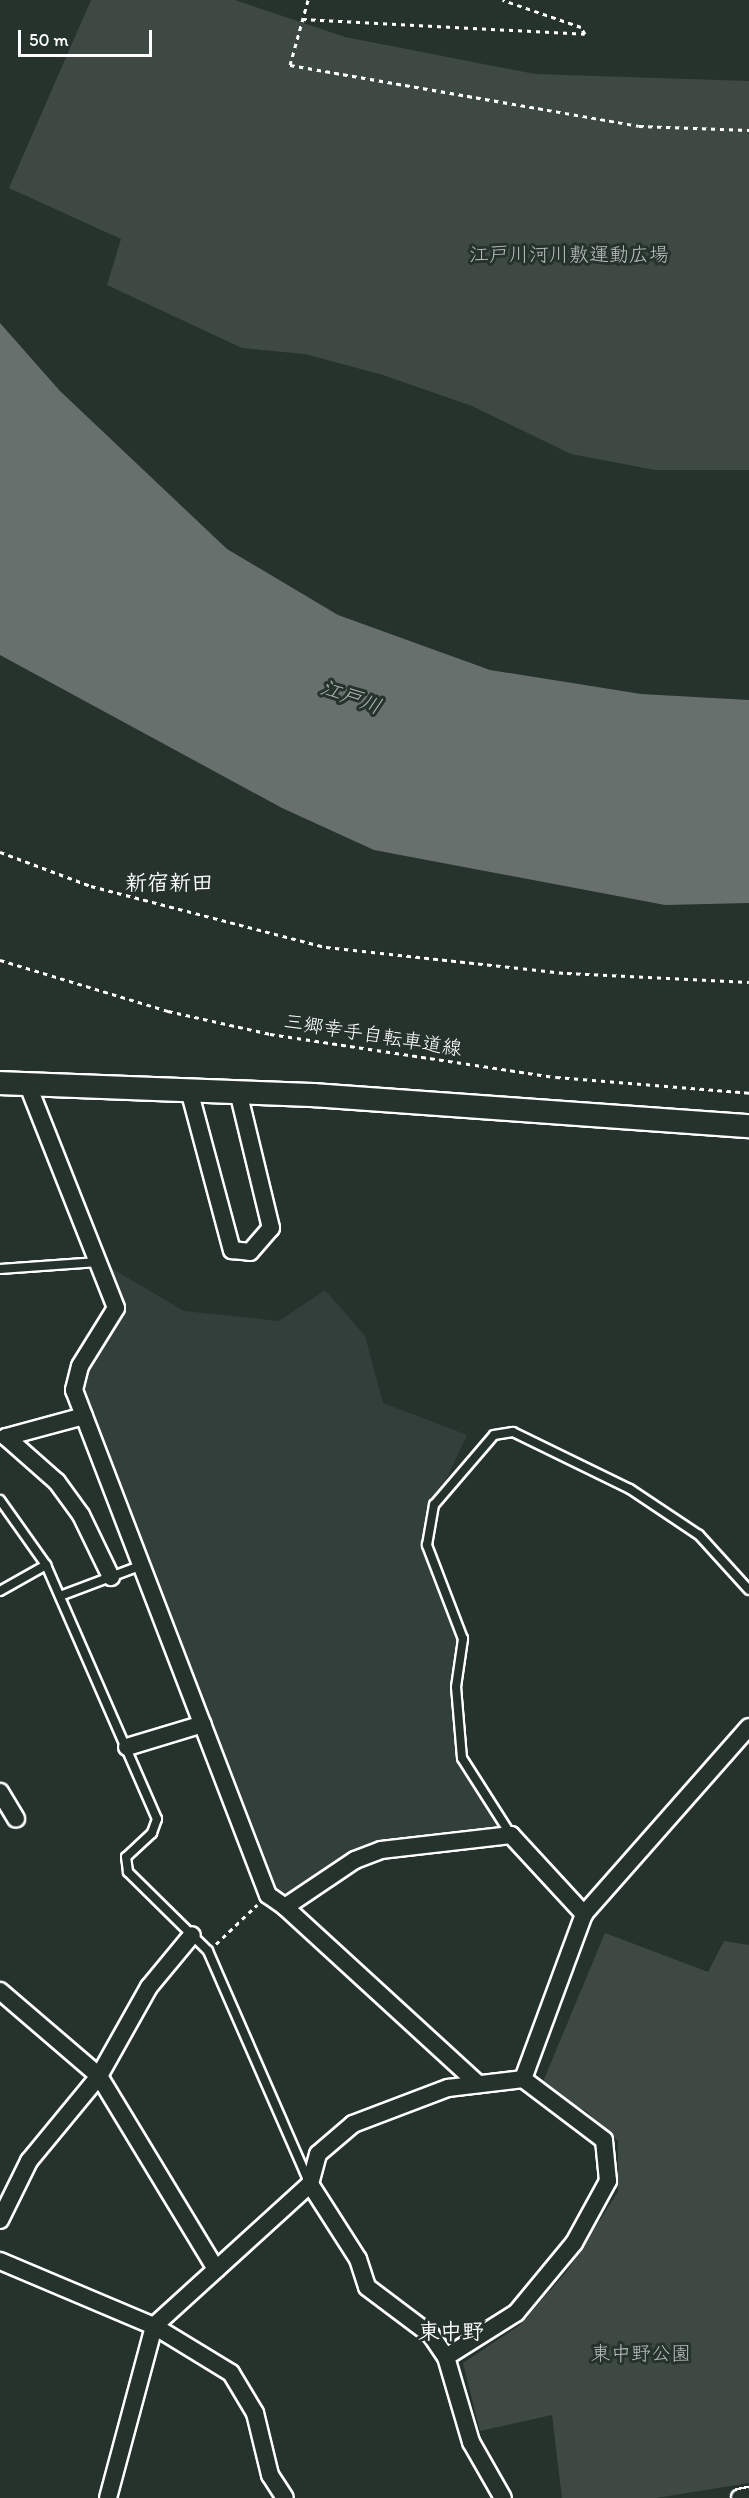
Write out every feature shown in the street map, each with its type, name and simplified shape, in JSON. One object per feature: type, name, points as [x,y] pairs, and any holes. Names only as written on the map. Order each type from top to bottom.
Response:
[{"type":"street","points":[[0,1083],[238,1092],[749,1126]]},
{"type":"street","points":[[27,1083],[101,1262],[116,1308],[80,1366],[74,1390],[268,1895],[285,1907],[478,2084]]},
{"type":"street","points":[[189,1090],[232,1250],[250,1252],[271,1228],[238,1092]]},
{"type":"street","points":[[84,1416],[6,1437],[57,1482],[81,1515],[111,1577]]},
{"type":"street","points":[[127,1748],[203,1724]]},
{"type":"street","points":[[523,2079],[584,1914],[749,1726]]},
{"type":"street","points":[[0,1792],[16,1819]]},
{"type":"street","points":[[285,1907],[355,1860],[381,1850],[512,1835],[584,1914]]},
{"type":"street","points":[[0,2220],[28,2162],[99,2076],[150,1987],[192,1935]]},
{"type":"street","points":[[0,1991],[99,2076],[216,2269]]},
{"type":"street","points":[[108,2498],[154,2326],[310,2184],[318,2154],[353,2124],[448,2088],[523,2079],[604,2140],[608,2181],[574,2243],[516,2313],[446,2357]]},
{"type":"street","points":[[310,2184],[358,2259],[367,2287],[431,2335],[446,2357],[471,2442],[503,2498]]},
{"type":"street","points":[[0,2261],[154,2326],[231,2373],[255,2413],[270,2475],[285,2498]]},
{"type":"street","points":[[740,2498],[749,2496]]},
{"type":"lane","points":[[0,1269],[101,1262]]},
{"type":"lane","points":[[512,1835],[462,1758],[456,1688],[463,1639],[427,1545],[434,1505],[494,1435],[513,1432],[630,1489],[699,1536],[749,1590]]},
{"type":"lane","points":[[0,1500],[46,1564],[157,1819],[152,1833],[126,1857],[128,1872],[208,1951],[310,2184]]},
{"type":"lane","points":[[0,1591],[46,1564]]},
{"type":"lane","points":[[60,1596],[142,1565]]},
{"type":"path","points":[[308,0],[290,65],[639,126],[749,130]]},
{"type":"path","points":[[302,19],[585,34],[581,27],[503,0]]},
{"type":"path","points":[[0,852],[91,886],[326,947],[567,973],[749,982]]},
{"type":"path","name":"三郷幸手自転車道線","points":[[0,960],[168,1011],[270,1034],[556,1077],[749,1093]]},
{"type":"path","points":[[208,1951],[268,1895]]},
{"type":"shaded area","points":[[101,1262],[184,1311],[279,1321],[325,1290],[365,1336],[383,1403],[467,1435],[434,1505],[427,1545],[463,1639],[456,1687],[462,1758],[511,1835],[381,1850],[296,1901],[268,1895],[74,1390],[116,1308]]},
{"type":"green space","name":"江戸川河川敷運動広場","points":[[91,0],[235,0],[345,37],[535,74],[749,81],[749,470],[655,470],[571,454],[472,406],[383,375],[305,354],[242,348],[107,285],[121,239],[9,188]]},
{"type":"green space","name":"東中野公園","points":[[605,1933],[708,1972],[724,1941],[749,1945],[749,2483],[656,2498],[562,2498],[552,2415],[480,2431],[463,2363],[520,2325],[567,2271],[618,2192],[618,2141],[586,2111],[540,2089]]},
{"type":"water","name":"江戸川","points":[[0,323],[60,391],[227,549],[338,615],[490,670],[641,694],[749,700],[749,903],[665,905],[374,850],[282,808],[0,655]]},
{"type":"district","name":"新宿新田","points":[[169,883]]},
{"type":"district","name":"東中野","points":[[451,2332]]}]
